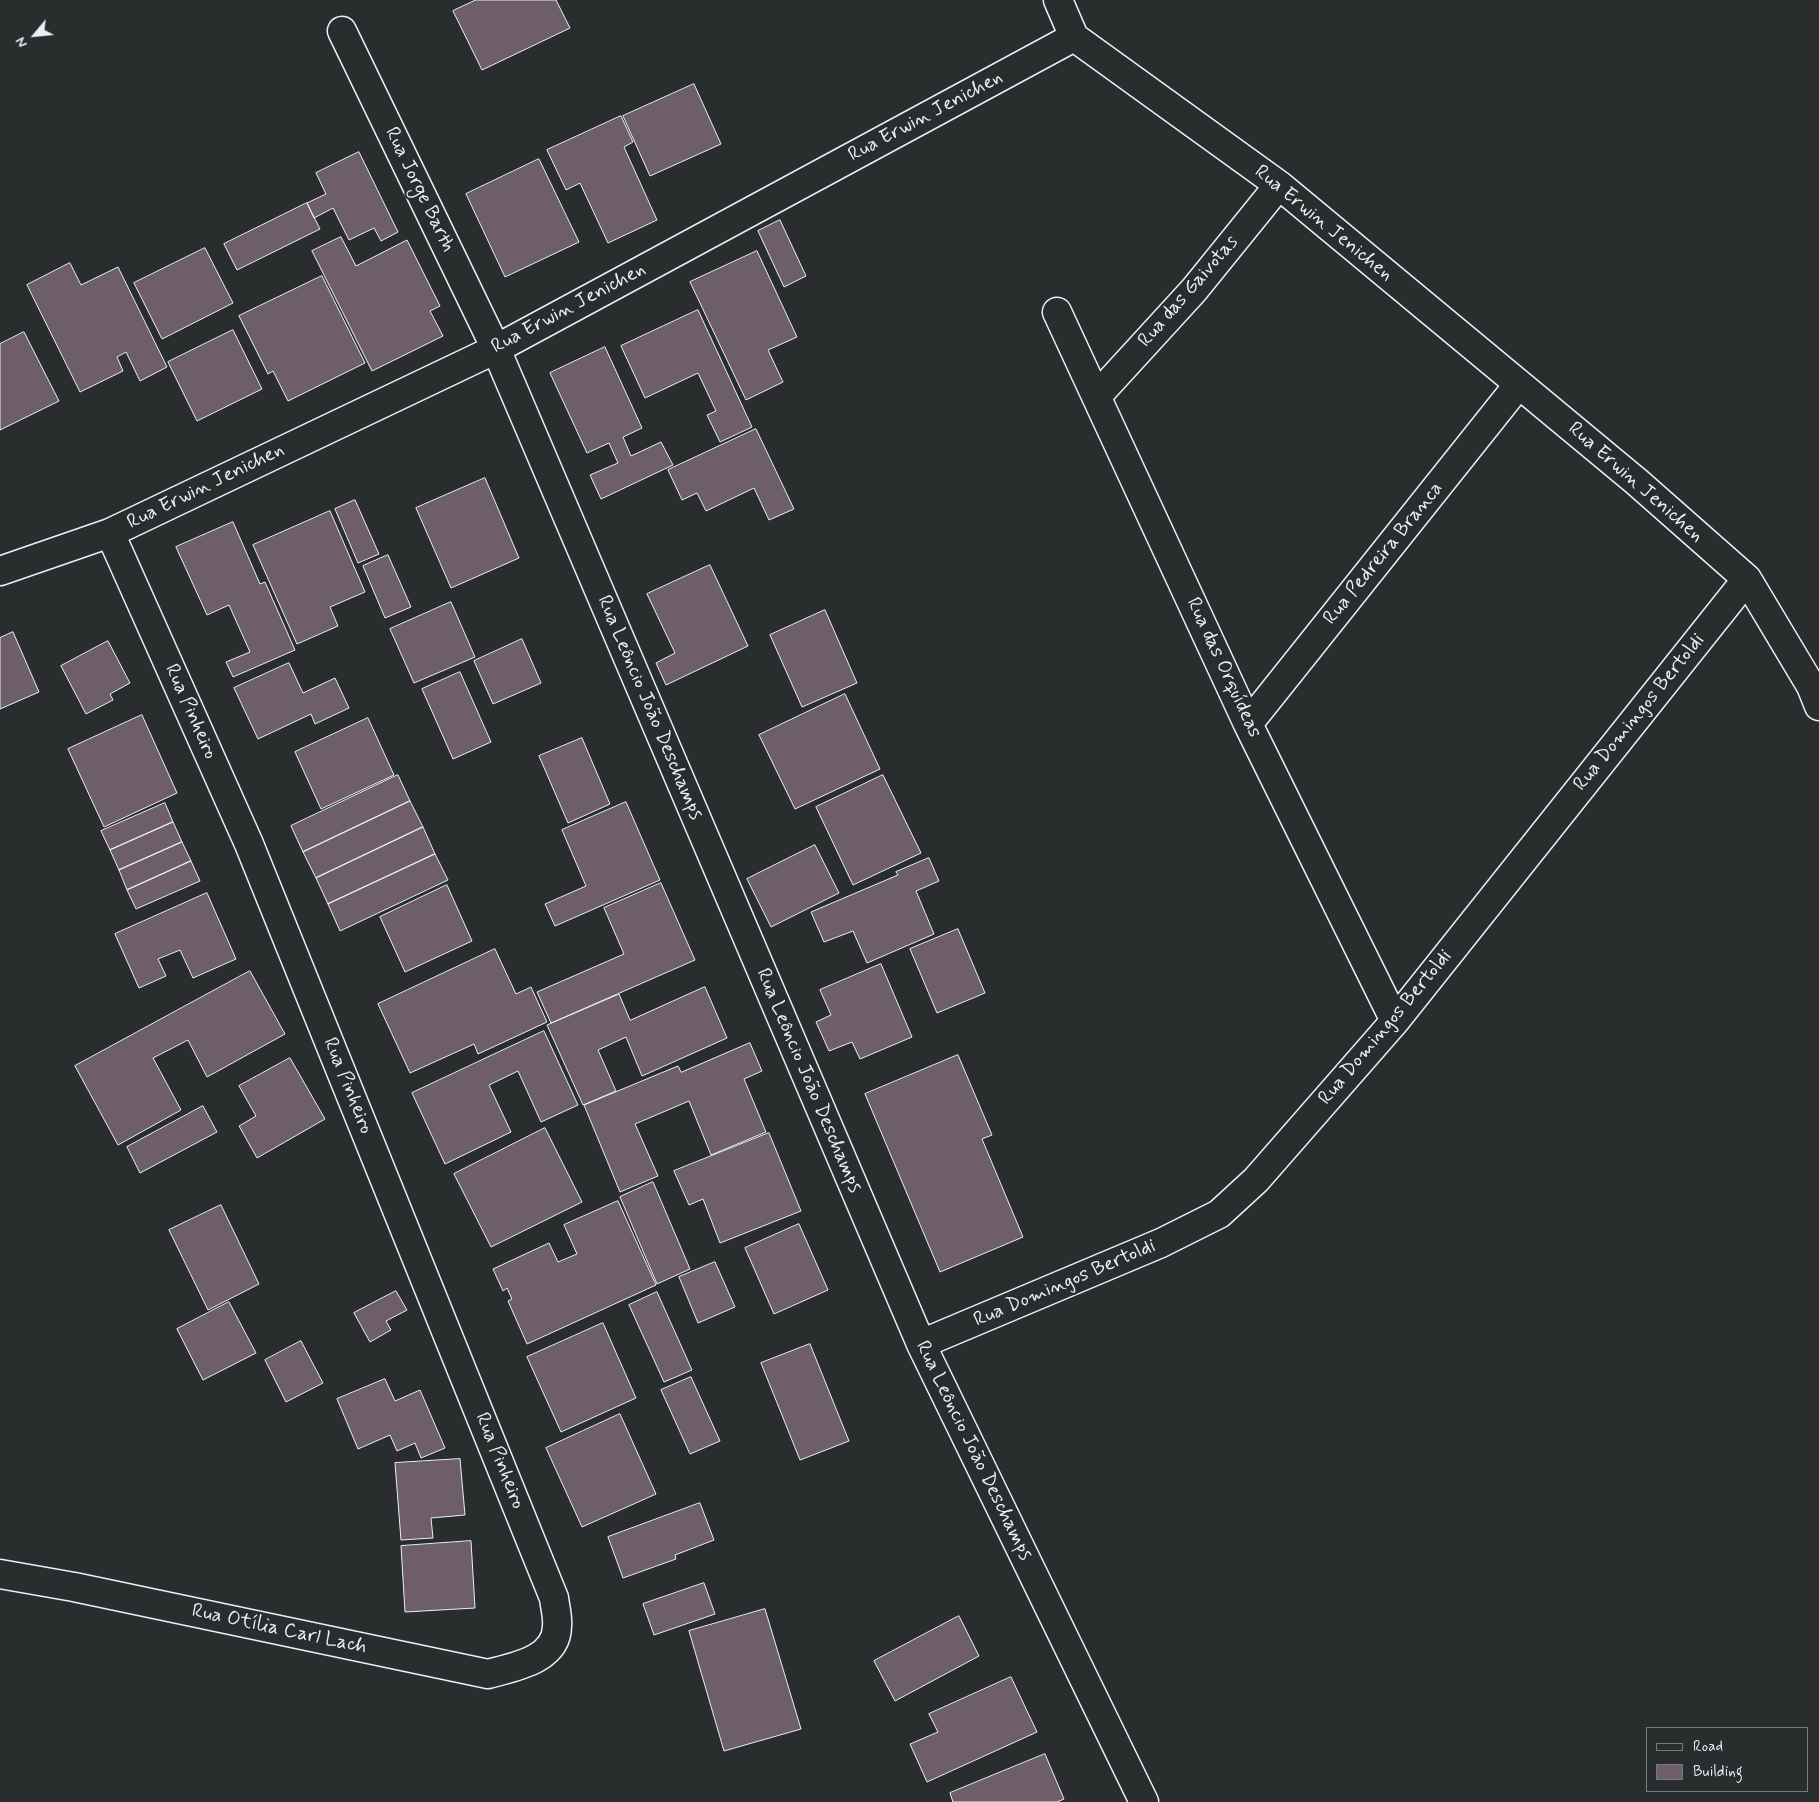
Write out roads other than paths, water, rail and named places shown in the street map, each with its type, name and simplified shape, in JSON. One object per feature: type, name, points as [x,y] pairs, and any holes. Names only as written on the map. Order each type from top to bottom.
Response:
[{"type":"street","points":[[1058,0],[1074,37]]},
{"type":"street","name":"Rua Jorge Barth","points":[[342,31],[496,349]]},
{"type":"street","name":"Rua Erwin Jenichen","points":[[0,571],[110,533],[496,349],[1074,37],[1278,186],[1637,482],[1747,579],[1811,686],[1819,706]]},
{"type":"street","name":"Rua das Gaivotas","points":[[1097,396],[1194,290],[1278,186]]},
{"type":"street","name":"Rua das Orquídeas","points":[[1057,312],[1248,724],[1395,1021]]},
{"type":"street","name":"Rua Leôncio João Deschamps","points":[[496,349],[921,1344],[1144,1802]]},
{"type":"street","name":"Rua Pedreira Branca","points":[[1248,724],[1519,384]]},
{"type":"street","name":"Rua Pinheiro","points":[[110,533],[249,844],[554,1598],[558,1627],[552,1646]]},
{"type":"street","name":"Rua Domingos Bertoldi","points":[[921,1344],[1161,1243],[1219,1214],[1256,1180],[1395,1021],[1747,579]]},
{"type":"street","name":"Rua Otília Carl Lach","points":[[0,1574],[74,1587],[488,1674],[527,1663],[552,1646]]}]
